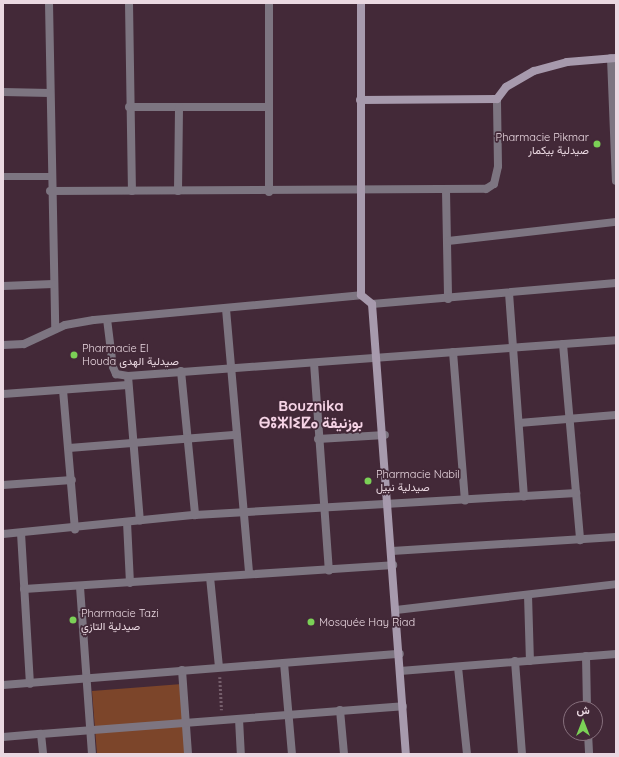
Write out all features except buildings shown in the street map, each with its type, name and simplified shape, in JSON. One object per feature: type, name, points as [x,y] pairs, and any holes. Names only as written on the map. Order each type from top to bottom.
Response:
[{"type":"street","points":[[49,3],[50,191],[52,284],[55,329]]},
{"type":"street","points":[[129,3],[129,107],[132,191]]},
{"type":"street","points":[[269,3],[269,192]]},
{"type":"street","points":[[361,3],[361,295]]},
{"type":"street","points":[[50,191],[361,192],[478,190],[494,184],[498,166],[498,99],[506,87],[534,71],[567,62],[614,58],[616,181]]},
{"type":"street","points":[[3,92],[50,93]]},
{"type":"street","points":[[360,100],[498,99]]},
{"type":"street","points":[[129,107],[268,107]]},
{"type":"street","points":[[178,191],[179,107]]},
{"type":"street","points":[[446,191],[448,299]]},
{"type":"street","points":[[448,241],[616,222]]},
{"type":"street","points":[[3,345],[38,340],[55,329],[107,319],[226,309],[361,295],[372,304],[448,299],[616,282]]},
{"type":"street","points":[[3,286],[52,284]]},
{"type":"street","points":[[510,293],[524,496]]},
{"type":"street","points":[[372,304],[385,434],[406,754]]},
{"type":"street","points":[[226,309],[249,574]]},
{"type":"street","points":[[107,319],[113,367],[118,374],[128,376],[231,367],[314,363],[377,356],[616,340]]},
{"type":"street","points":[[563,344],[568,419],[580,540]]},
{"type":"street","points":[[453,352],[465,501]]},
{"type":"street","points":[[314,363],[318,439],[329,570]]},
{"type":"street","points":[[181,371],[195,515]]},
{"type":"street","points":[[128,376],[132,442],[140,520]]},
{"type":"street","points":[[3,394],[128,385]]},
{"type":"street","points":[[63,390],[72,480],[75,529]]},
{"type":"street","points":[[519,423],[616,415]]},
{"type":"street","points":[[318,439],[385,434]]},
{"type":"street","points":[[68,448],[236,435]]},
{"type":"street","points":[[3,485],[72,480]]},
{"type":"street","points":[[3,534],[75,529],[140,520],[195,515],[323,507],[465,501],[576,493]]},
{"type":"street","points":[[127,522],[130,583]]},
{"type":"street","points":[[21,533],[30,684]]},
{"type":"street","points":[[392,551],[616,537]]},
{"type":"street","points":[[24,589],[80,587],[393,565]]},
{"type":"street","points":[[210,577],[219,667]]},
{"type":"street","points":[[396,610],[616,584]]},
{"type":"street","points":[[80,587],[92,754]]},
{"type":"street","points":[[528,595],[530,661]]},
{"type":"street","points":[[3,685],[86,680],[182,670],[400,654]]},
{"type":"street","points":[[400,671],[616,654]]},
{"type":"street","points":[[586,656],[588,701]]},
{"type":"street","points":[[515,661],[522,754]]},
{"type":"street","points":[[284,663],[287,715],[292,754]]},
{"type":"street","points":[[458,667],[467,754]]},
{"type":"street","points":[[182,670],[188,754]]},
{"type":"street","points":[[3,736],[185,724],[222,719],[239,719],[403,706]]},
{"type":"street","points":[[340,710],[344,754]]},
{"type":"street","points":[[239,719],[241,754]]},
{"type":"street","points":[[41,734],[43,754]]},
{"type":"street","points":[[588,741],[589,754]]},
{"type":"lane","points":[[3,176],[50,176]]},
{"type":"path","points":[[219,667],[222,719]]},
{"type":"shaded area","points":[[182,684],[188,754],[97,754],[92,691]]},
{"type":"place","name":"Pharmacie Pikmar صيدلية بيكمار","points":[[597,144]]},
{"type":"place","name":"Pharmacie El Houda صيدلية الهدى","points":[[74,355]]},
{"type":"place","name":"Pharmacie Nabil صيدلية نبيل","points":[[368,481]]},
{"type":"place","name":"Pharmacie Tazi صيدلية التازي","points":[[73,620]]},
{"type":"place","name":"Mosquée Hay Riad","points":[[311,622]]},
{"type":"district","name":"Bouznika ⴱⵓⵣⵏⵉⵇⴰ بوزنيقة","points":[[311,414]]}]
